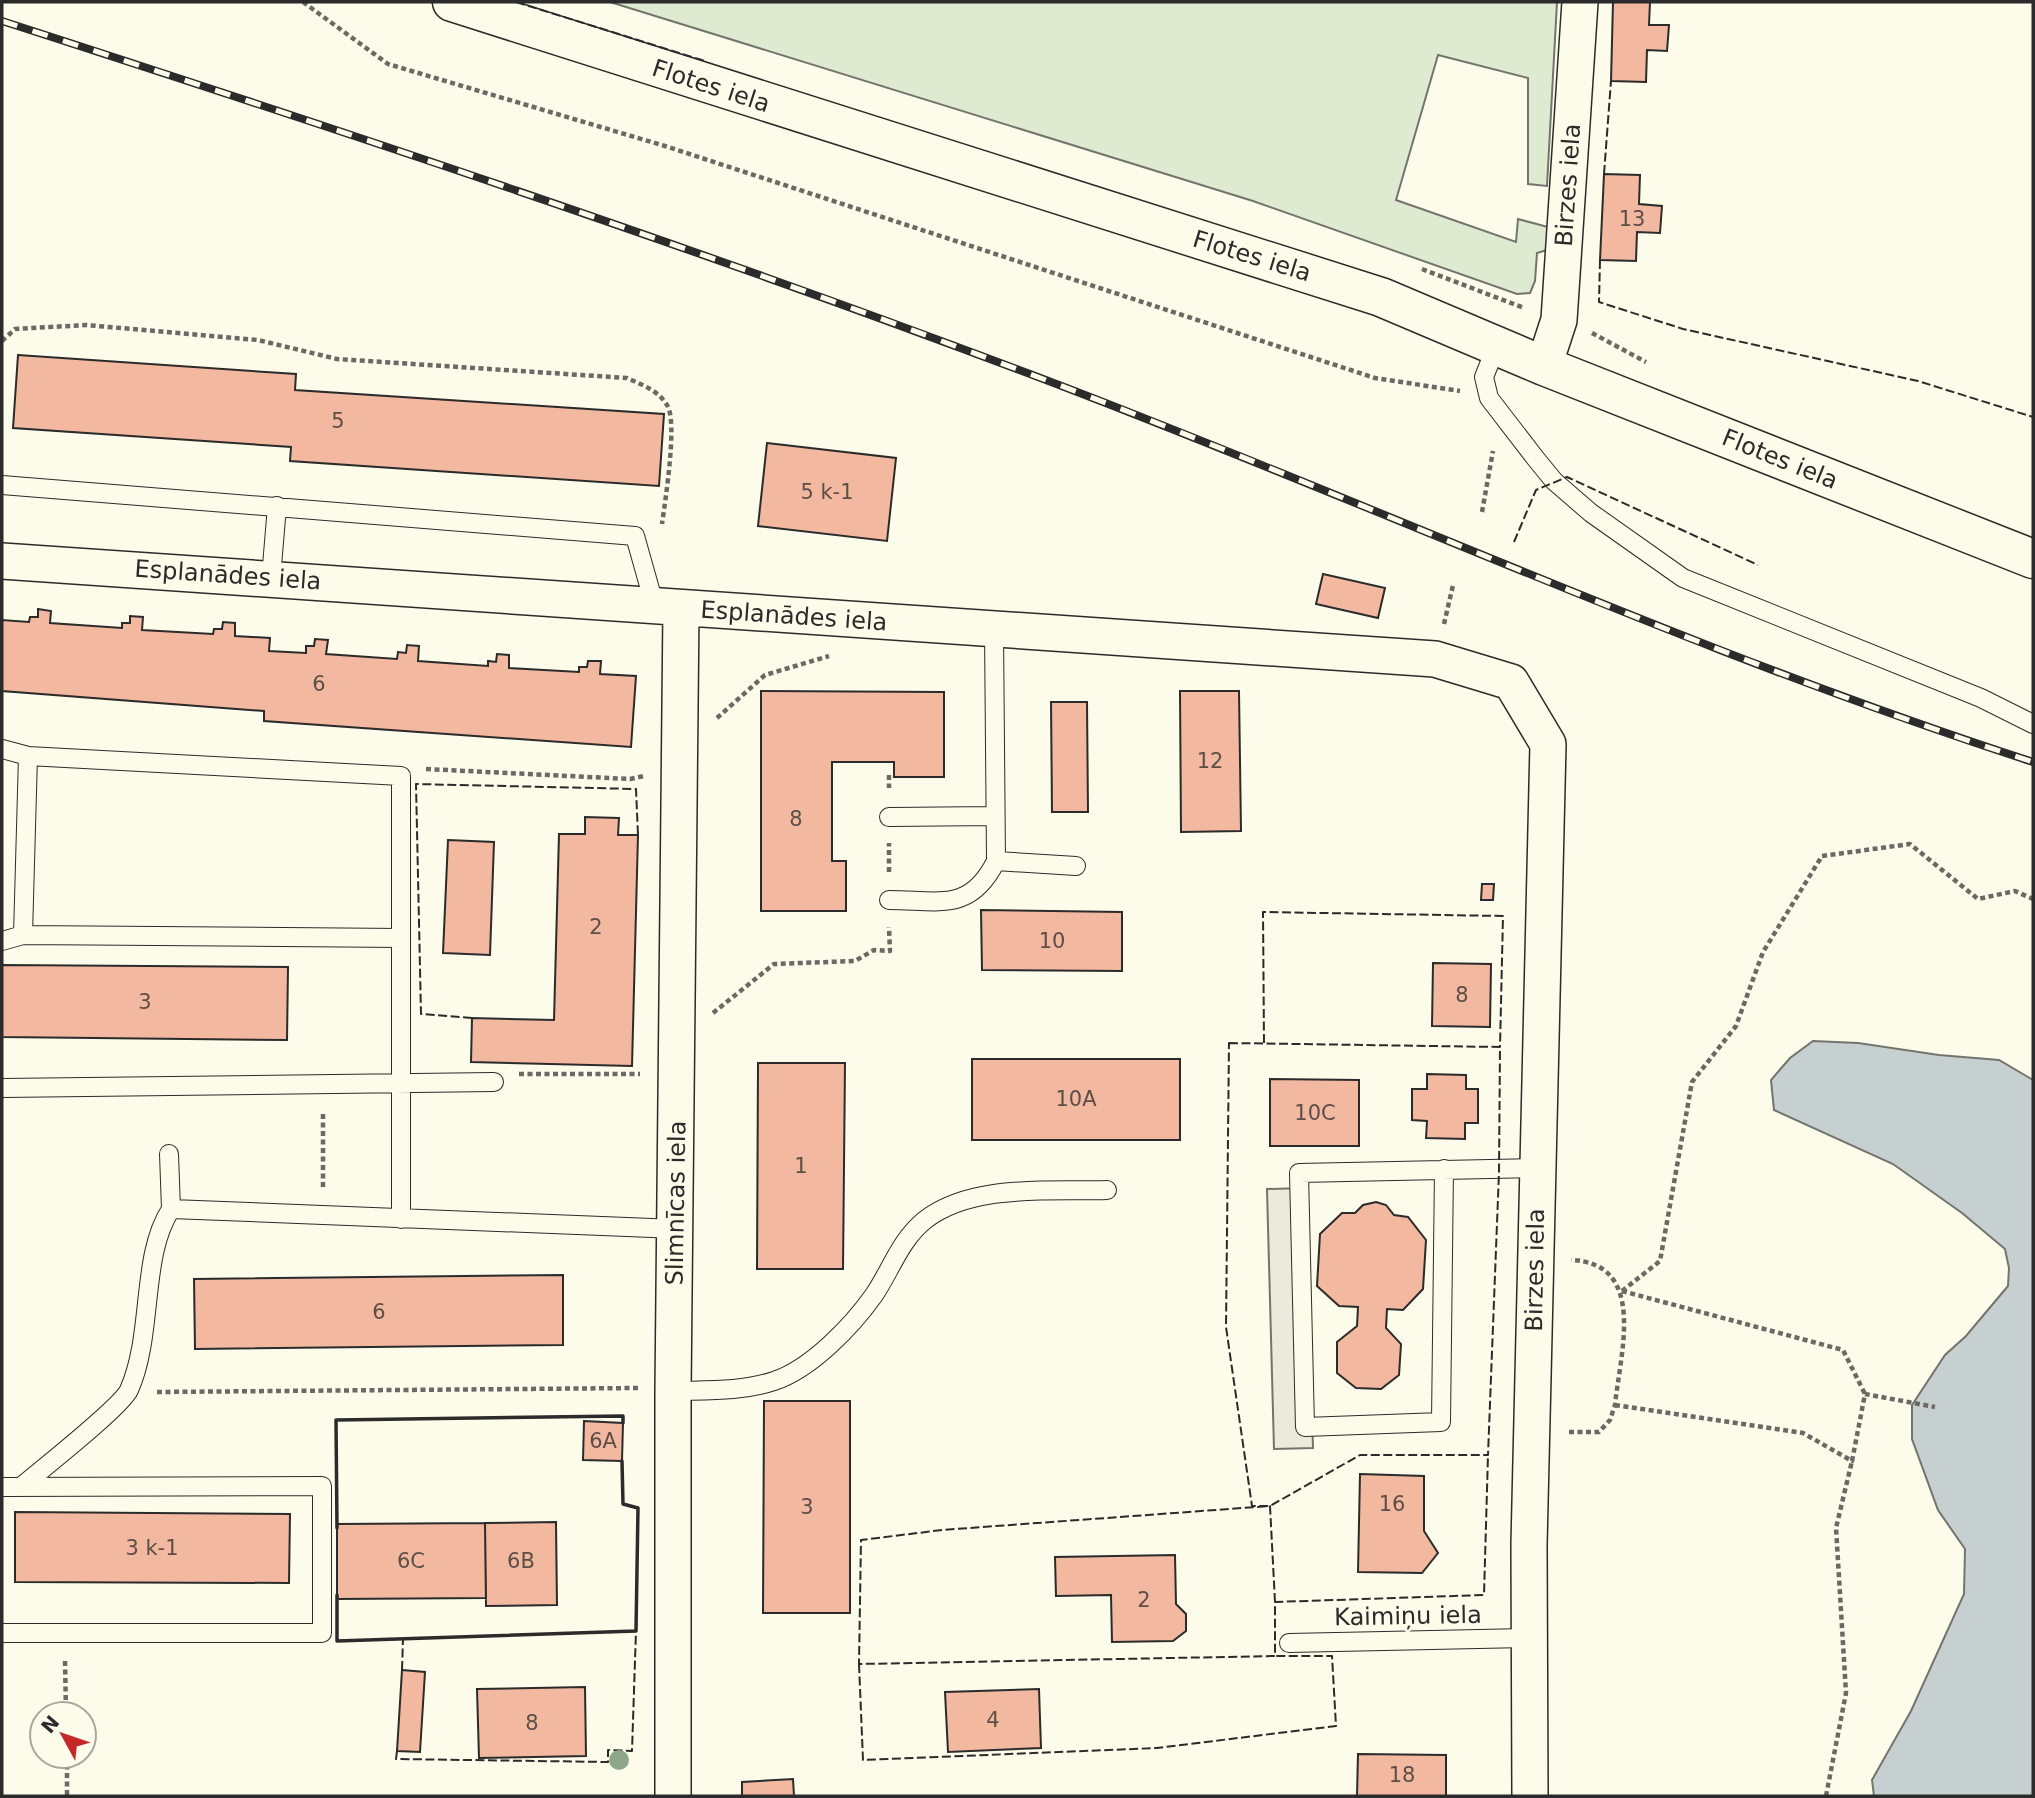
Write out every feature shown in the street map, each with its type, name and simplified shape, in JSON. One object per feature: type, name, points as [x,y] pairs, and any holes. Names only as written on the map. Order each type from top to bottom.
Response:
[{"type":"street","name":"Flotes iela","points":[[452,2],[1381,297],[1496,347],[2033,559]]},
{"type":"street","name":"Birzes iela","points":[[1544,366],[1559,320],[1580,2]]},
{"type":"street","name":"Esplanādes iela","points":[[2,561],[1435,659],[1511,682],[1548,744]]},
{"type":"street","name":"Slimnīcas iela","points":[[668,608],[681,741],[673,1391],[673,1796]]},
{"type":"street","name":"Birzes iela","points":[[1530,1796],[1531,1427],[1548,744]]},
{"type":"lane","points":[[1496,347],[1484,377],[1489,398],[1554,481],[1591,513],[1683,578],[1981,698],[2033,724]]},
{"type":"lane","points":[[2,485],[635,536],[668,608]]},
{"type":"lane","points":[[271,578],[276,506]]},
{"type":"lane","points":[[889,900],[963,900],[985,883],[996,861],[994,630]]},
{"type":"lane","points":[[2,749],[28,756],[401,776],[401,1219]]},
{"type":"lane","points":[[23,935],[28,756]]},
{"type":"lane","points":[[889,817],[994,816]]},
{"type":"lane","points":[[996,861],[1076,866]]},
{"type":"lane","points":[[2,941],[23,935],[401,938]]},
{"type":"lane","points":[[2,1088],[494,1082]]},
{"type":"lane","points":[[22,1486],[128,1392],[142,1348],[159,1227],[171,1209],[169,1154]]},
{"type":"lane","points":[[1444,1169],[1441,1422],[1305,1427],[1299,1173],[1444,1169],[1499,1172],[1537,1168]]},
{"type":"lane","points":[[673,1391],[737,1389],[776,1381],[818,1355],[854,1320],[874,1294],[899,1249],[926,1220],[967,1200],[1019,1192],[1107,1190]]},
{"type":"lane","points":[[171,1209],[677,1229]]},
{"type":"lane","points":[[2,1487],[322,1486],[322,1633],[2,1633]]},
{"type":"lane","name":"Kaimiņu iela","points":[[1289,1643],[1529,1638]]},
{"type":"path","points":[[303,2],[388,64],[665,146],[1375,378],[1471,392]]},
{"type":"path","points":[[2,341],[15,328],[86,325],[258,340],[337,359],[627,378],[654,390],[669,406],[672,424],[662,530]]},
{"type":"path","points":[[1482,512],[1493,459],[1489,398]]},
{"type":"path","points":[[681,741],[723,715],[765,675],[841,652]]},
{"type":"path","points":[[401,776],[412,768],[630,779],[652,770]]},
{"type":"path","points":[[1622,1292],[1660,1261],[1692,1082],[1736,1026],[1763,952],[1822,856],[1910,844],[1978,899],[2015,891],[2033,899]]},
{"type":"path","points":[[678,1041],[774,964],[855,961],[874,950]]},
{"type":"path","points":[[494,1082],[511,1074],[641,1074]]},
{"type":"path","points":[[323,1085],[323,1216]]},
{"type":"path","points":[[1531,1427],[1583,1434],[1599,1432],[1610,1420],[1615,1405],[1624,1310],[1622,1292],[1614,1276],[1598,1265],[1580,1260],[1535,1258]]},
{"type":"path","points":[[1622,1292],[1843,1350],[1865,1395],[1836,1528],[1846,1693],[1826,1796]]},
{"type":"path","points":[[128,1392],[648,1388],[673,1391]]},
{"type":"path","points":[[1865,1395],[1935,1407]]},
{"type":"path","points":[[1615,1405],[1803,1433],[1852,1461]]},
{"type":"path","points":[[65,1633],[66,1700]]},
{"type":"path","points":[[67,1770],[67,1796]]},
{"type":"green space","points":[[610,2],[1557,2],[1547,186],[1528,184],[1528,78],[1438,55],[1396,200],[1516,242],[1518,219],[1548,227],[1550,249],[1537,253],[1535,281],[1530,293],[1517,294],[1253,201]]},
{"type":"shaded area","points":[[1813,1041],[1858,1043],[1939,1055],[1999,1060],[2033,1080],[2033,1796],[1874,1796],[1872,1780],[1911,1711],[1964,1594],[1965,1549],[1938,1510],[1912,1439],[1912,1405],[1945,1355],[1966,1336],[2008,1286],[2009,1268],[2005,1249],[1962,1213],[1893,1164],[1774,1110],[1771,1080],[1790,1058]]},
{"type":"shaded area","points":[[1306,1188],[1313,1448],[1274,1449],[1267,1189]]},
{"type":"building","points":[[1613,2],[1650,2],[1649,25],[1669,25],[1667,51],[1647,50],[1646,82],[1611,81]]},
{"type":"building","points":[[1604,174],[1640,175],[1639,204],[1662,206],[1660,233],[1637,232],[1636,261],[1600,260]]},
{"type":"building","points":[[18,355],[296,374],[295,390],[664,414],[659,486],[290,461],[291,447],[13,428]]},
{"type":"building","points":[[767,443],[896,458],[887,541],[758,526]]},
{"type":"building","points":[[1323,574],[1385,588],[1378,618],[1316,604]]},
{"type":"building","points":[[38,609],[51,611],[50,623],[122,628],[122,623],[130,623],[130,616],[143,617],[142,630],[213,634],[214,629],[222,629],[223,622],[235,623],[235,636],[270,638],[269,651],[306,653],[306,646],[314,646],[315,639],[328,640],[326,654],[397,659],[398,652],[406,653],[407,645],[419,646],[418,661],[488,666],[488,661],[496,662],[497,654],[509,655],[509,668],[579,672],[579,667],[587,667],[588,661],[601,661],[600,674],[636,676],[631,747],[264,721],[264,711],[2,691],[2,620],[29,622],[30,617],[38,617]]},
{"type":"building","points":[[761,691],[944,692],[944,777],[894,777],[894,762],[832,762],[832,861],[846,861],[846,911],[761,911]]},
{"type":"building","points":[[1180,691],[1239,691],[1241,831],[1181,832]]},
{"type":"building","points":[[1051,702],[1087,702],[1088,812],[1052,812]]},
{"type":"building","points":[[585,817],[619,818],[618,835],[638,835],[632,1066],[471,1062],[472,1018],[554,1020],[559,834],[585,834]]},
{"type":"building","points":[[448,840],[494,842],[490,955],[443,953]]},
{"type":"building","points":[[1482,884],[1494,884],[1493,900],[1481,900]]},
{"type":"building","points":[[981,910],[1122,912],[1122,971],[982,970]]},
{"type":"building","points":[[1433,963],[1491,964],[1490,1027],[1432,1026]]},
{"type":"building","points":[[2,965],[288,967],[287,1040],[2,1037]]},
{"type":"building","points":[[972,1059],[1180,1059],[1180,1140],[972,1140]]},
{"type":"building","points":[[758,1063],[845,1063],[843,1269],[757,1269]]},
{"type":"building","points":[[1427,1074],[1466,1075],[1466,1089],[1478,1089],[1478,1123],[1465,1123],[1465,1139],[1426,1138],[1427,1121],[1412,1120],[1412,1089],[1427,1089]]},
{"type":"building","points":[[1270,1079],[1359,1080],[1359,1146],[1270,1146]]},
{"type":"building","points":[[1376,1202],[1386,1205],[1394,1215],[1408,1217],[1426,1240],[1423,1289],[1403,1310],[1387,1309],[1386,1328],[1401,1344],[1399,1375],[1381,1389],[1356,1388],[1337,1373],[1337,1342],[1357,1326],[1358,1307],[1339,1306],[1317,1286],[1320,1234],[1342,1213],[1355,1213],[1363,1205]]},
{"type":"building","points":[[563,1275],[563,1345],[195,1349],[194,1279]]},
{"type":"building","points":[[764,1401],[850,1401],[850,1613],[763,1613]]},
{"type":"building","points":[[584,1421],[623,1423],[622,1461],[583,1460]]},
{"type":"building","points":[[1360,1474],[1424,1476],[1424,1531],[1438,1553],[1422,1573],[1358,1572]]},
{"type":"building","points":[[15,1512],[290,1514],[289,1583],[15,1582]]},
{"type":"building","points":[[556,1522],[557,1605],[486,1606],[485,1523]]},
{"type":"building","points":[[485,1523],[486,1598],[337,1599],[337,1524]]},
{"type":"building","points":[[1175,1555],[1176,1604],[1186,1614],[1186,1631],[1173,1641],[1112,1642],[1111,1595],[1056,1596],[1055,1557]]},
{"type":"building","points":[[402,1670],[425,1672],[420,1752],[397,1751]]},
{"type":"building","points":[[585,1687],[586,1756],[479,1758],[477,1689]]},
{"type":"building","points":[[1039,1689],[1041,1748],[948,1752],[945,1692]]},
{"type":"building","points":[[1358,1754],[1446,1755],[1446,1796],[1357,1796]]},
{"type":"building","points":[[793,1779],[794,1796],[742,1796],[742,1782]]},
{"type":"railway","points":[[2,21],[518,191],[775,280],[1155,422],[1780,673],[2033,762]]},
{"type":"fence","points":[[516,2],[705,61]]},
{"type":"fence","points":[[1604,174],[1611,81]]},
{"type":"fence","points":[[1600,260],[1599,302],[1683,329],[1918,381],[2033,417]]},
{"type":"fence","points":[[1514,542],[1536,490],[1567,477],[1758,565]]},
{"type":"fence","points":[[472,1018],[421,1014],[416,784],[636,789],[638,835]]},
{"type":"fence","points":[[1264,1043],[1263,912],[1503,916],[1500,1047]]},
{"type":"fence","points":[[1229,1043],[1500,1047],[1499,1172],[1488,1455],[1360,1455],[1270,1506],[1252,1506],[1226,1327],[1229,1043]]},
{"type":"fence","points":[[1275,1602],[1270,1506],[942,1530],[861,1540],[859,1664],[1275,1656],[1275,1602],[1484,1595],[1488,1455]]},
{"type":"fence","points":[[397,1751],[396,1759],[608,1762],[608,1750],[632,1751],[636,1631]]},
{"type":"fence","points":[[402,1670],[403,1639]]},
{"type":"fence","points":[[859,1664],[863,1760],[1157,1748],[1336,1726],[1332,1656],[1275,1656]]},
{"type":"wall","points":[[337,1528],[336,1420],[623,1416],[623,1423]]},
{"type":"wall","points":[[337,1595],[337,1641],[636,1631],[638,1508],[623,1504],[622,1461]]}]
